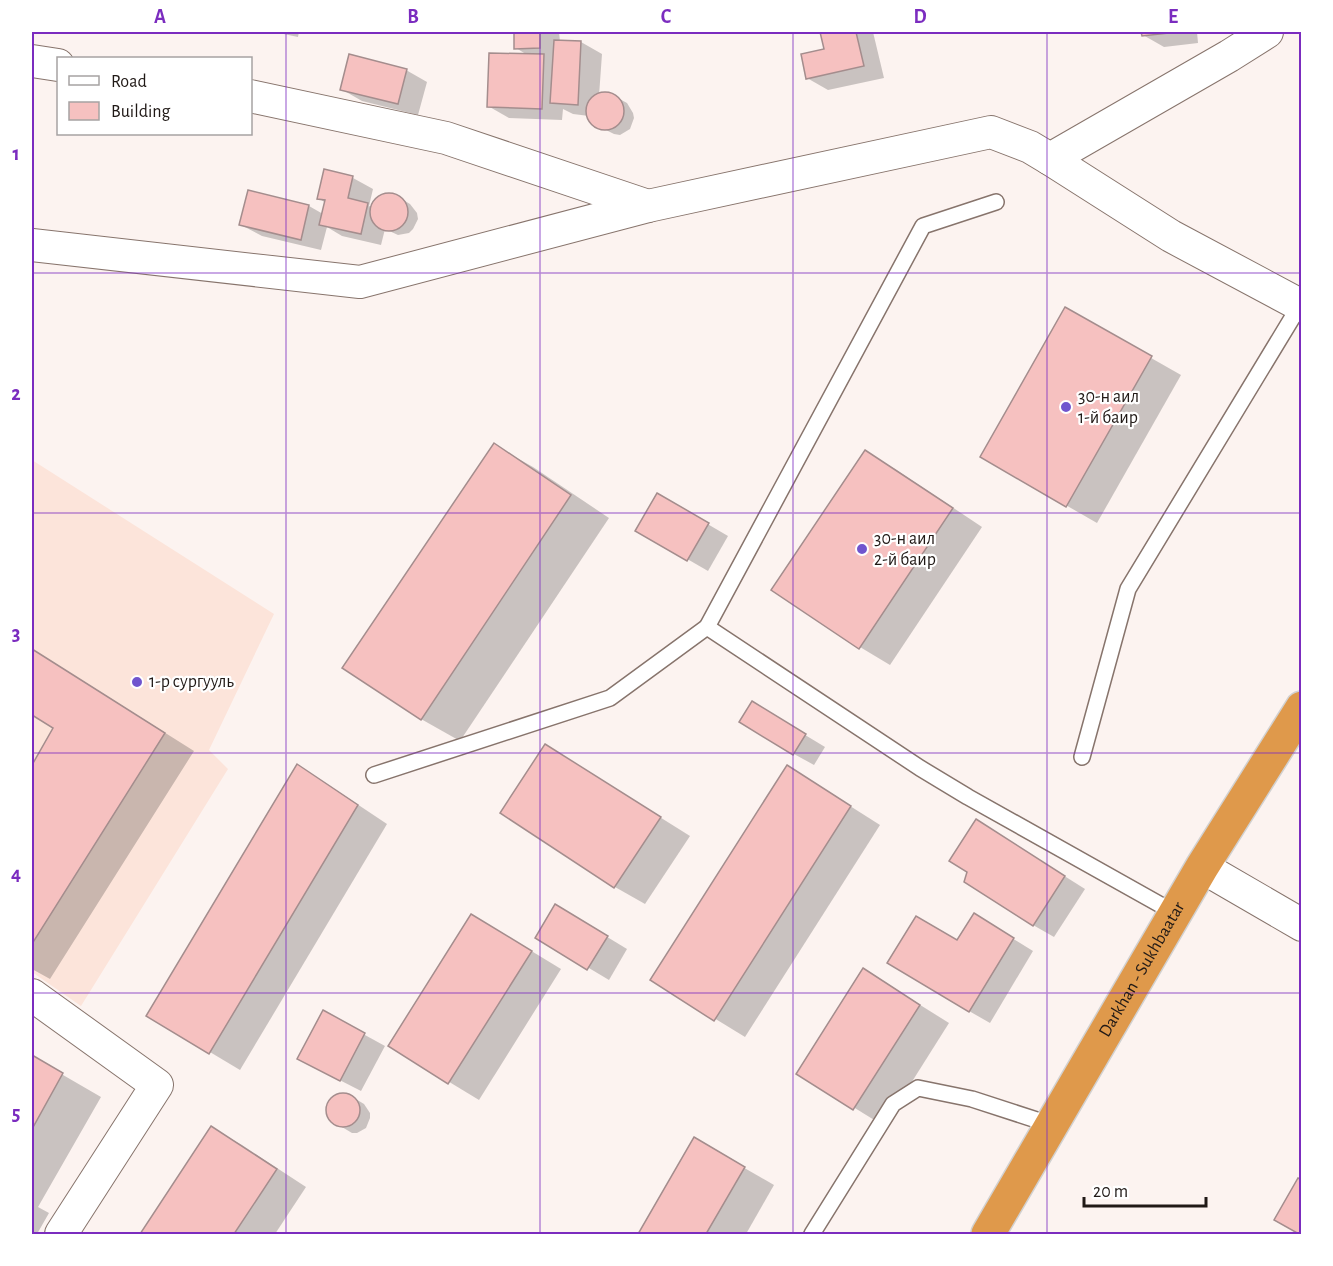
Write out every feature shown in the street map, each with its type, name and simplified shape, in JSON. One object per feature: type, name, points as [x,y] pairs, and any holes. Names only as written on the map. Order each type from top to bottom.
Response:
[{"type":"highway","name":"Darkhan - Sukhbaatar","points":[[988,1234],[1175,913],[1302,708]]},
{"type":"street","points":[[1050,159],[1220,62],[1267,32]]},
{"type":"street","points":[[32,61],[57,65]]},
{"type":"street","points":[[252,96],[446,138],[648,206]]},
{"type":"street","points":[[32,245],[360,282],[648,206],[991,132],[1030,147],[1171,236],[1301,305]]},
{"type":"street","points":[[1203,867],[1302,925]]},
{"type":"street","points":[[32,995],[157,1085],[61,1234]]},
{"type":"lane","points":[[374,775],[610,698],[707,627],[922,226],[996,202]]},
{"type":"lane","points":[[1082,757],[1128,589],[1301,305]]},
{"type":"lane","points":[[707,627],[920,768],[1175,913]]},
{"type":"lane","points":[[812,1234],[892,1104],[918,1088],[972,1099],[1052,1125]]},
{"type":"shaded area","name":"1-р сургууль","points":[[32,460],[274,614],[209,750],[228,769],[81,1006],[32,972]]},
{"type":"building","points":[[514,32],[540,32],[540,48],[514,49]]},
{"type":"building","points":[[820,32],[856,32],[864,66],[806,79],[801,54],[824,49]]},
{"type":"building","points":[[1141,32],[1178,32],[1142,36]]},
{"type":"building","points":[[554,40],[581,41],[578,105],[550,103]]},
{"type":"building","points":[[489,53],[544,54],[542,109],[487,107]]},
{"type":"building","points":[[349,54],[407,69],[398,104],[340,90]]},
{"type":"building","points":[[605,92],[618,98],[624,111],[618,124],[605,130],[592,124],[586,111],[592,98]]},
{"type":"building","points":[[324,169],[353,176],[348,198],[368,203],[361,234],[319,225],[325,200],[317,199]]},
{"type":"building","points":[[248,190],[309,205],[301,240],[239,225]]},
{"type":"building","points":[[389,193],[402,199],[408,212],[402,225],[389,231],[376,225],[370,212],[376,199]]},
{"type":"building","name":"30-н аил 1-й баир","points":[[1065,307],[1152,356],[1066,507],[980,457]]},
{"type":"building","points":[[494,443],[571,495],[421,720],[342,668]]},
{"type":"building","name":"30-н аил 2-й баир","points":[[865,450],[953,508],[859,649],[771,590]]},
{"type":"building","points":[[657,493],[709,523],[687,561],[635,531]]},
{"type":"building","name":"1-р сургууль","points":[[32,649],[165,733],[32,944],[32,765],[53,728],[32,715]]},
{"type":"building","points":[[752,701],[806,734],[793,755],[739,722]]},
{"type":"building","points":[[545,744],[661,817],[614,888],[500,813]]},
{"type":"building","points":[[297,764],[358,805],[209,1054],[146,1016]]},
{"type":"building","points":[[787,765],[851,806],[714,1021],[650,980]]},
{"type":"building","points":[[976,819],[1065,876],[1033,926],[964,882],[967,872],[949,861]]},
{"type":"building","points":[[555,904],[608,936],[587,970],[535,938]]},
{"type":"building","points":[[974,913],[1014,938],[969,1012],[887,963],[916,916],[957,940]]},
{"type":"building","points":[[471,914],[532,951],[448,1084],[388,1046]]},
{"type":"building","points":[[863,968],[920,1005],[853,1110],[796,1074]]},
{"type":"building","points":[[323,1010],[365,1033],[340,1081],[297,1059]]},
{"type":"building","points":[[32,1055],[63,1073],[32,1129]]},
{"type":"building","points":[[343,1093],[355,1098],[360,1110],[355,1122],[343,1127],[331,1122],[326,1110],[331,1098]]},
{"type":"building","points":[[211,1126],[277,1169],[234,1234],[140,1234]]},
{"type":"building","points":[[694,1137],[745,1167],[706,1234],[638,1234]]},
{"type":"building","points":[[1298,1178],[1302,1180],[1302,1234],[1274,1220]]},
{"type":"place","name":"30-н аил 1-й баир","points":[[1066,407]]},
{"type":"place","name":"30-н аил 2-й баир","points":[[862,549]]},
{"type":"place","name":"1-р сургууль","points":[[137,682]]}]
